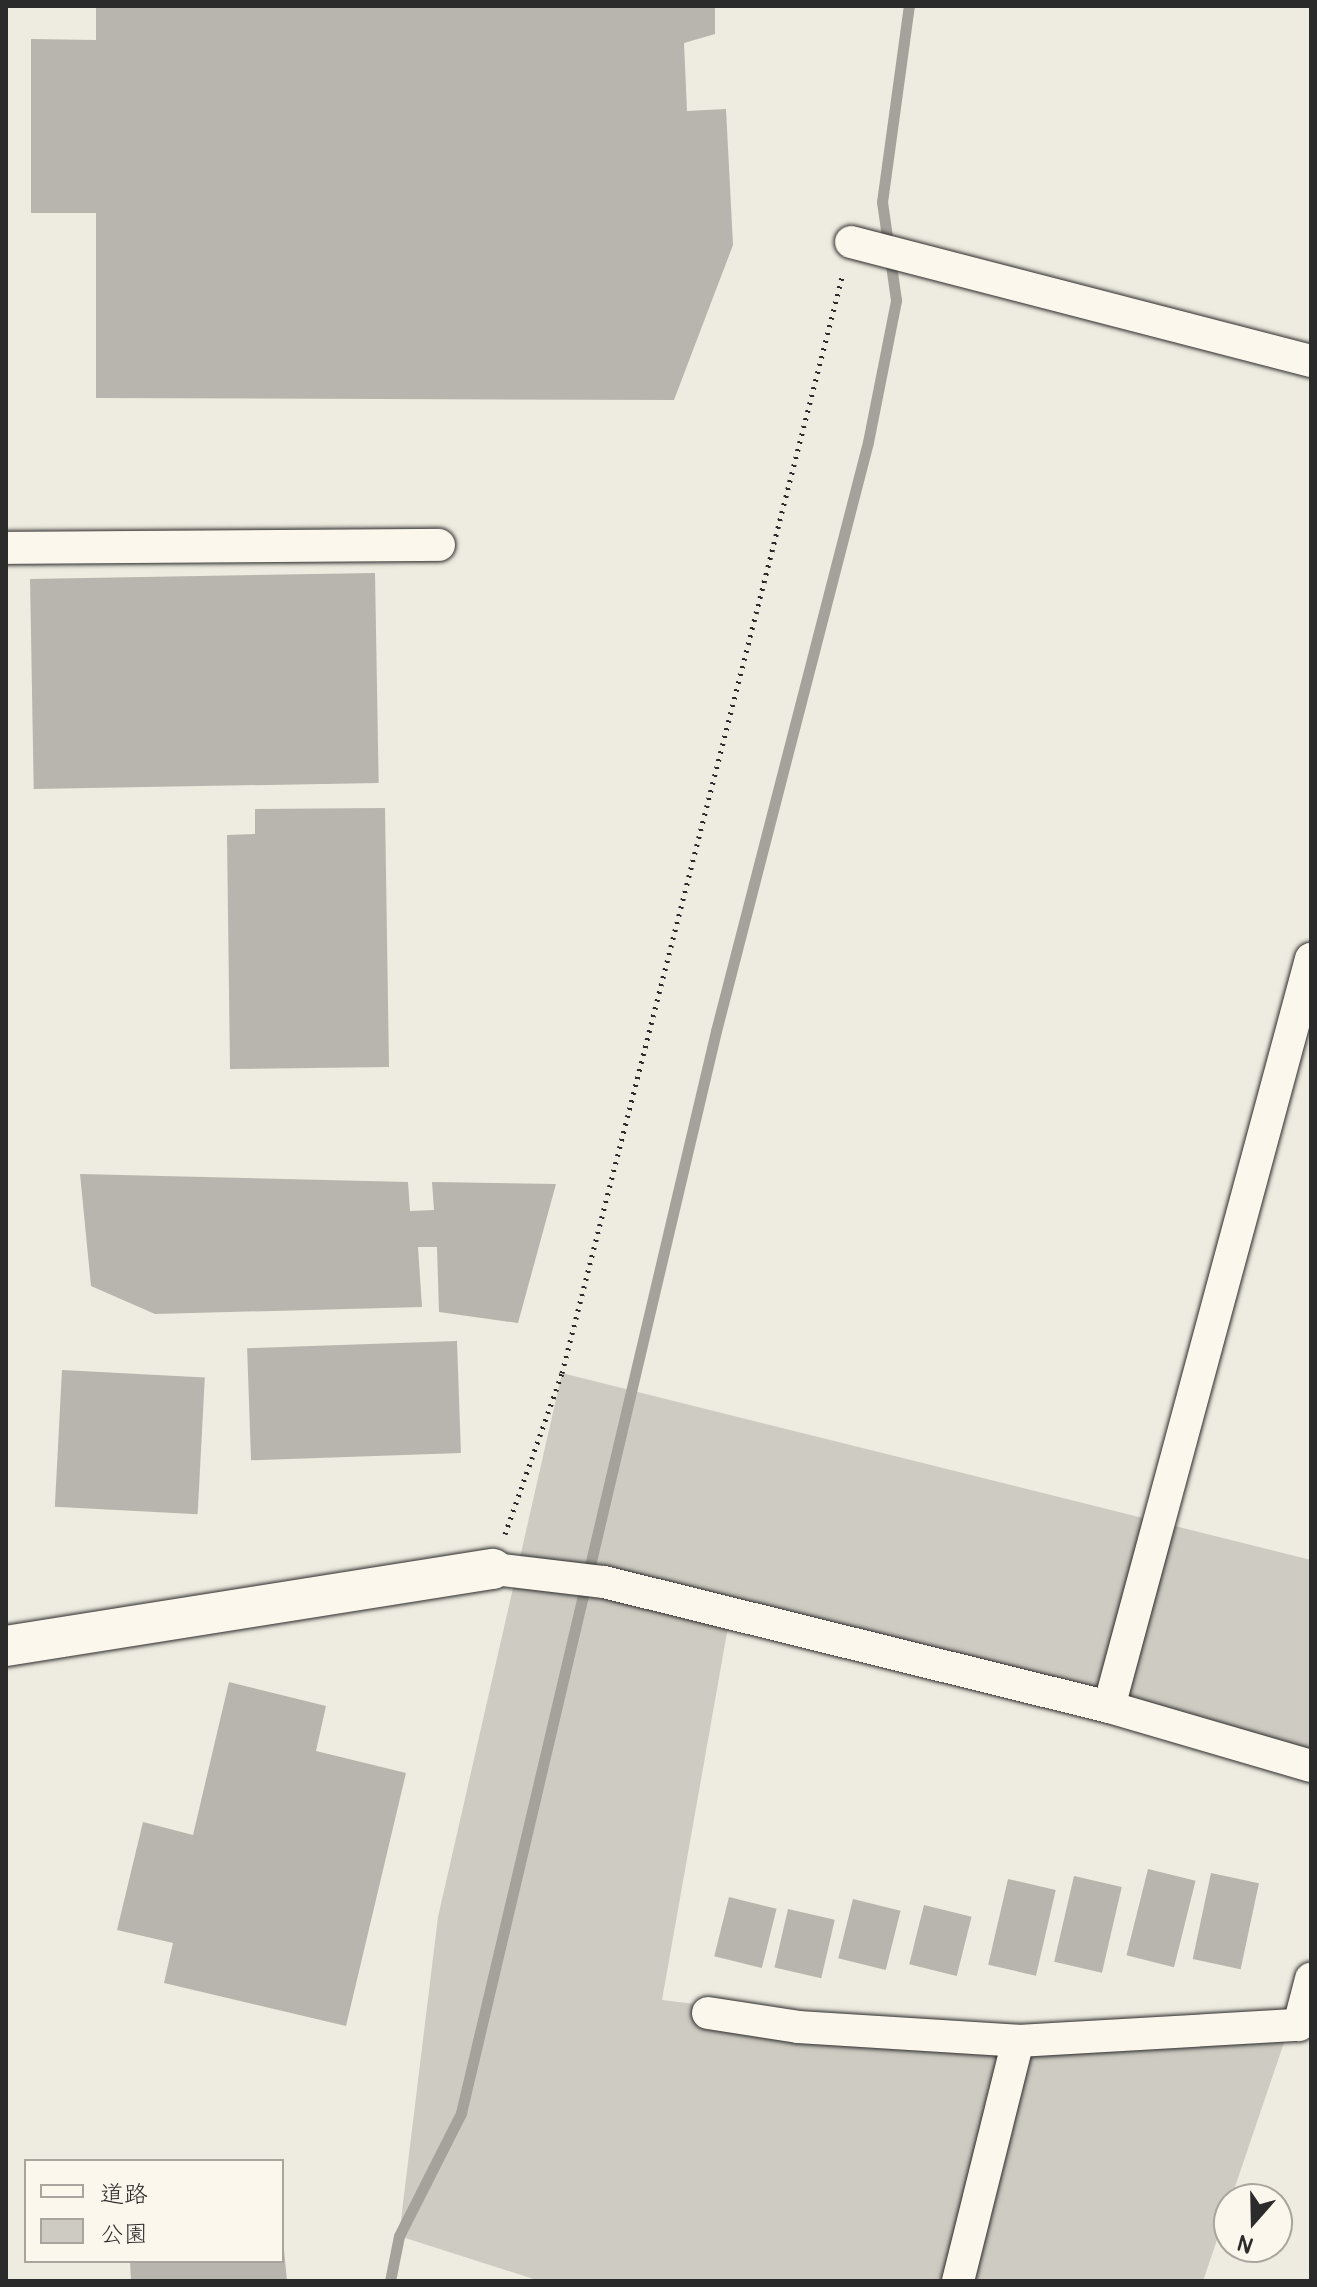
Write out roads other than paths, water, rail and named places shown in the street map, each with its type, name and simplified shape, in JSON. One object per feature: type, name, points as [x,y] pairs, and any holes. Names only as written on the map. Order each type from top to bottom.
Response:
[{"type":"street","points":[[851,242],[1311,361]]},
{"type":"street","points":[[6,548],[439,545]]},
{"type":"street","points":[[1109,1707],[1311,959]]},
{"type":"street","points":[[6,1646],[493,1569],[604,1582],[1109,1707],[1311,1766]]},
{"type":"street","points":[[708,2013],[798,2027],[1018,2041],[1299,2025],[1311,1979]]},
{"type":"street","points":[[958,2281],[1018,2041]]},
{"type":"waterway","points":[[390,2281],[399,2236],[461,2113],[716,1031],[868,442],[896,300],[882,202],[909,6]]}]
